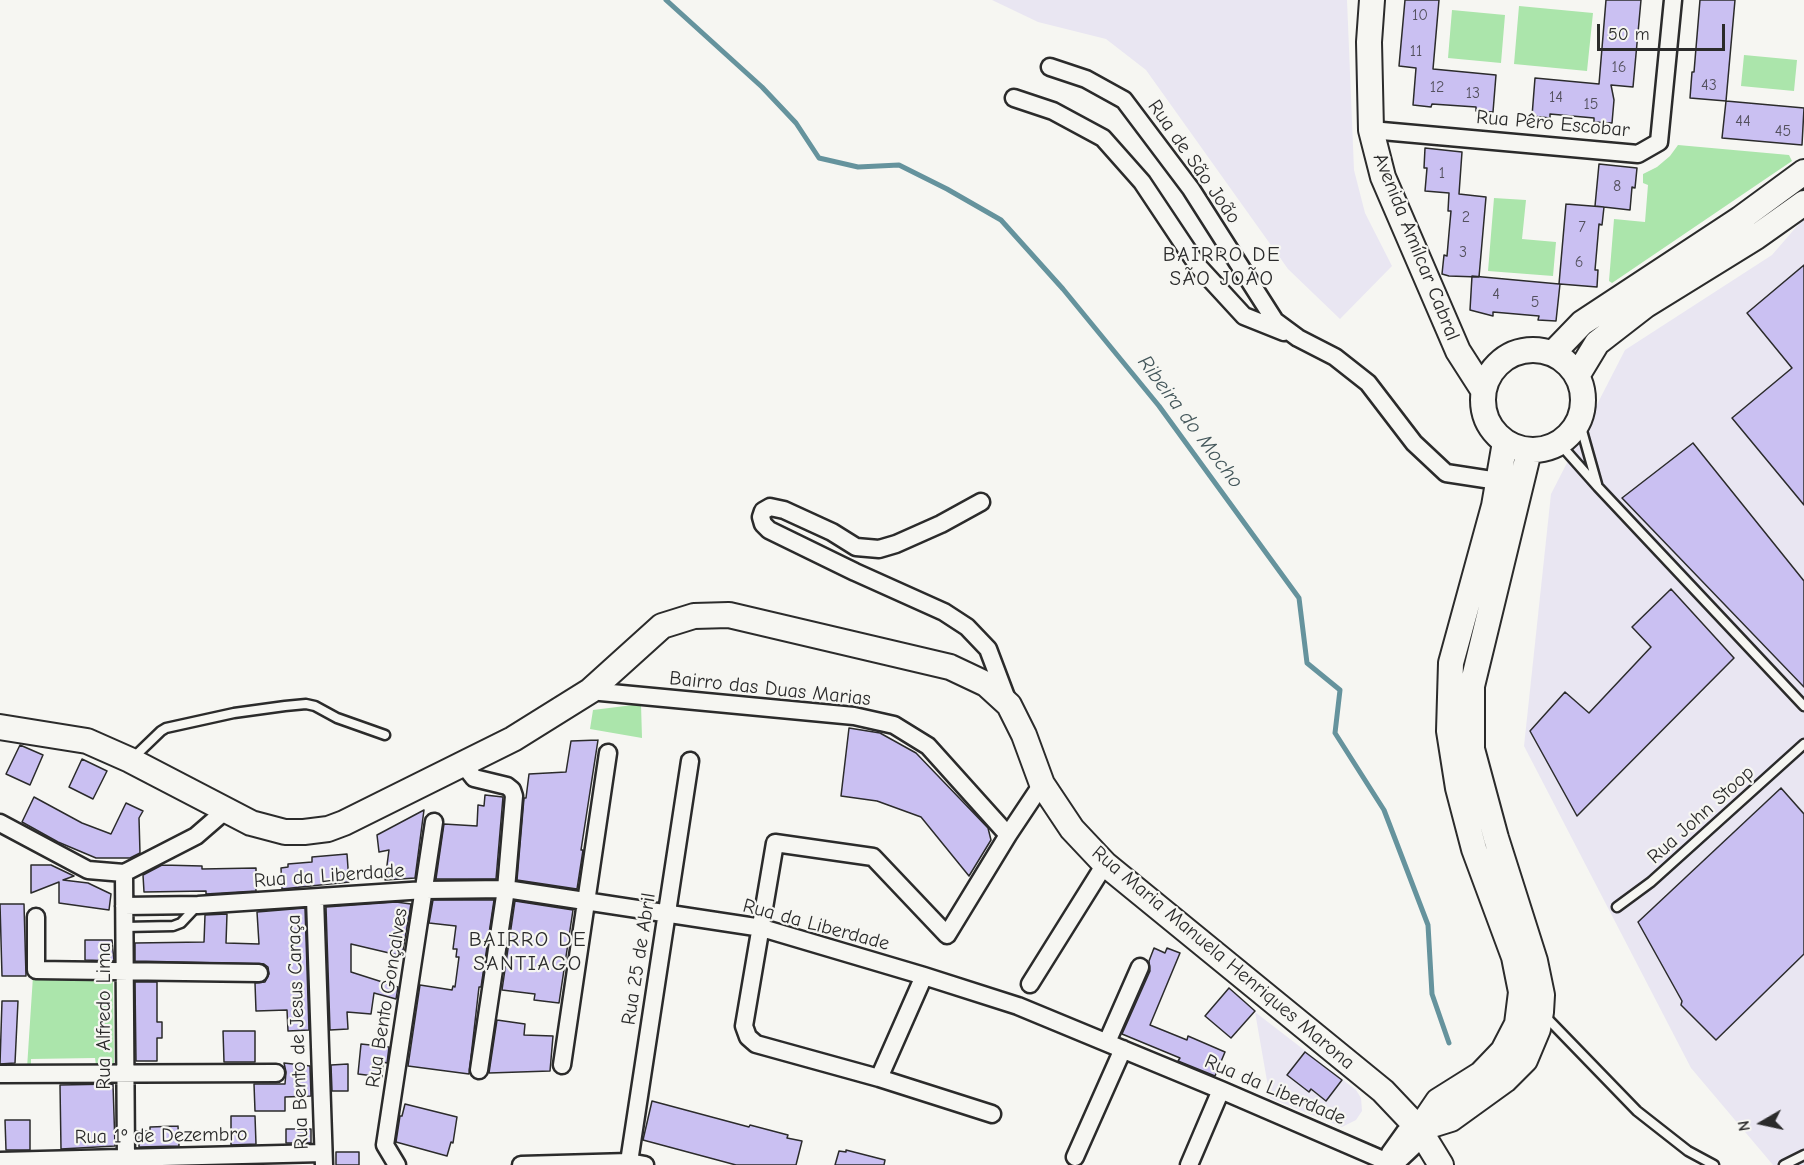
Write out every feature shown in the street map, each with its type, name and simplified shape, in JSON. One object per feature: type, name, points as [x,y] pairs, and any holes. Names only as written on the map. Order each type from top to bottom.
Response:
[{"type":"street","name":"Avenida Amílcar Cabral","points":[[1372,0],[1369,42],[1371,130],[1383,177],[1458,351],[1483,390]]},
{"type":"street","name":"Rua Pêro Escobar","points":[[1371,130],[1638,153],[1659,142],[1672,0]]},
{"type":"street","name":"Rua de São João","points":[[1050,67],[1086,79],[1124,100],[1191,189],[1275,321],[1298,338],[1335,357],[1368,382],[1414,443],[1446,473],[1498,481]]},
{"type":"street","points":[[1014,98],[1053,111],[1103,138],[1142,182],[1198,266],[1244,316],[1298,338]]},
{"type":"street","points":[[1553,354],[1581,323],[1740,219],[1804,172]]},
{"type":"street","points":[[1577,376],[1597,343],[1646,305],[1756,237],[1804,203]]},
{"type":"street","points":[[1536,349],[1553,354],[1577,376],[1581,386],[1583,403],[1579,420],[1571,433],[1559,443],[1529,451],[1505,442],[1491,428],[1483,410],[1483,390],[1490,372],[1502,359],[1518,351],[1536,349]]},
{"type":"street","name":"Avenida Amílcar Cabral","points":[[1458,351],[1483,357],[1510,355]]},
{"type":"street","points":[[1390,1164],[1398,1161],[1416,1144],[1419,1129],[1438,1101],[1481,1074],[1503,1051],[1517,1024],[1521,992],[1514,957],[1474,849],[1461,798],[1449,731],[1451,663],[1494,506],[1505,442]]},
{"type":"street","points":[[1419,1129],[1450,1119],[1505,1080],[1525,1060],[1538,1029],[1541,1012],[1542,995],[1536,961],[1496,838],[1472,749],[1472,686],[1529,451]]},
{"type":"street","points":[[981,502],[941,524],[879,549],[856,547],[832,532],[784,510],[770,507],[763,511],[761,517],[763,524],[769,530],[944,612],[968,627],[987,649],[1009,705]]},
{"type":"street","name":"Rua Maria Manuela Henriques Marona","points":[[0,727],[87,741],[130,760],[251,823],[285,832],[304,832],[328,829],[376,808],[513,739],[590,691],[662,626],[694,616],[729,615],[950,667],[986,684],[1009,705],[1024,735],[1042,784],[1072,829],[1105,864],[1383,1091],[1419,1129],[1441,1165]]},
{"type":"street","name":"Bairro das Duas Marias","points":[[590,691],[854,716],[894,725],[928,746],[1008,835]]},
{"type":"street","points":[[562,1065],[608,753]]},
{"type":"street","name":"Rua 25 de Abril","points":[[637,1164],[668,914],[690,761]]},
{"type":"street","points":[[463,765],[474,778],[507,786],[512,790],[514,796],[506,889],[479,1070]]},
{"type":"street","points":[[992,1114],[879,1078],[756,1044],[748,1037],[744,1026],[775,843],[873,857],[947,934],[1042,784]]},
{"type":"street","points":[[0,823],[88,870],[124,873],[196,836],[226,810]]},
{"type":"street","name":"Rua Bento Gonçalves","points":[[397,1165],[386,1145],[435,822]]},
{"type":"street","points":[[1030,984],[1105,864]]},
{"type":"street","name":"Rua Alfredo Lima","points":[[124,873],[126,1159]]},
{"type":"street","name":"Rua da Liberdade","points":[[124,906],[198,905],[425,890],[506,889],[762,928],[1018,1006],[1221,1090],[1390,1164]]},
{"type":"street","name":"Rua Bento de Jesus Caraça","points":[[315,898],[324,1159]]},
{"type":"street","points":[[36,917],[36,970],[259,973]]},
{"type":"street","points":[[1107,1042],[1140,967]]},
{"type":"street","points":[[879,1078],[924,976]]},
{"type":"street","points":[[1075,1157],[1123,1049]]},
{"type":"street","points":[[0,1074],[276,1073]]},
{"type":"street","points":[[1188,1165],[1221,1090]]},
{"type":"street","name":"Rua 1º de Dezembro","points":[[0,1161],[324,1159]]},
{"type":"street","points":[[521,1165],[637,1164]]},
{"type":"lane","points":[[1579,420],[1598,487]]},
{"type":"lane","points":[[1559,443],[1804,706]]},
{"type":"lane","points":[[130,760],[166,728],[234,713],[285,706],[306,704],[315,706],[337,718],[385,735]]},
{"type":"lane","name":"Rua John Stoop","points":[[1617,907],[1651,882],[1804,744]]},
{"type":"lane","points":[[124,927],[173,926],[181,923],[198,905]]},
{"type":"lane","points":[[1541,1012],[1637,1111],[1688,1151],[1714,1165]]},
{"type":"lane","points":[[1784,1165],[1804,1155]]},
{"type":"shaded area","points":[[992,0],[1347,0],[1354,170],[1365,213],[1392,266],[1340,319],[1288,269],[1146,70],[1106,39],[1038,22]]},
{"type":"shaded area","points":[[1804,218],[1804,1165],[1773,1165],[1691,1068],[1524,746],[1551,494],[1625,350],[1772,255]]},
{"type":"shaded area","points":[[1255,1012],[1356,1090],[1361,1098],[1362,1111],[1356,1120],[1342,1127],[1270,1098]]},
{"type":"green space","points":[[1519,6],[1593,13],[1587,71],[1514,64]]},
{"type":"green space","points":[[1452,10],[1505,15],[1501,63],[1448,58]]},
{"type":"green space","points":[[1744,55],[1797,60],[1794,91],[1741,86]]},
{"type":"green space","points":[[1678,145],[1789,155],[1792,161],[1612,283],[1609,281],[1614,219],[1645,222],[1648,185],[1643,183],[1643,174],[1657,167],[1670,156]]},
{"type":"green space","points":[[1494,198],[1526,200],[1522,239],[1556,242],[1553,276],[1488,271]]},
{"type":"green space","points":[[641,704],[642,738],[590,729],[593,710]]},
{"type":"green space","points":[[33,976],[110,978],[113,980],[114,1064],[96,1065],[95,1058],[31,1059],[31,1066],[27,1068]]},
{"type":"building","points":[[1405,0],[1439,0],[1433,69],[1496,75],[1493,112],[1476,111],[1476,107],[1413,105],[1416,68],[1399,66]]},
{"type":"building","points":[[1606,0],[1641,0],[1633,87],[1611,85],[1614,100],[1612,123],[1594,122],[1594,118],[1550,114],[1550,118],[1532,116],[1535,78],[1599,84]]},
{"type":"building","points":[[1700,0],[1735,0],[1726,101],[1690,98]]},
{"type":"building","points":[[1726,101],[1804,108],[1802,145],[1722,138]]},
{"type":"building","points":[[1425,148],[1462,152],[1459,194],[1486,197],[1479,277],[1442,274],[1444,255],[1447,256],[1451,211],[1448,211],[1449,193],[1425,191],[1427,168],[1424,168]]},
{"type":"building","points":[[1599,164],[1637,168],[1635,188],[1632,187],[1630,210],[1595,206]]},
{"type":"building","points":[[1566,204],[1604,207],[1602,225],[1599,224],[1595,270],[1598,270],[1597,287],[1560,284],[1556,321],[1538,320],[1539,316],[1493,312],[1493,316],[1470,310],[1472,276],[1559,284]]},
{"type":"building","points":[[1804,265],[1804,505],[1732,418],[1792,368],[1747,313]]},
{"type":"building","points":[[1693,443],[1804,581],[1804,687],[1622,498]]},
{"type":"building","points":[[1671,589],[1734,658],[1577,816],[1530,731],[1565,692],[1589,713],[1651,647],[1632,627]]},
{"type":"building","points":[[849,728],[880,733],[916,753],[988,828],[991,840],[969,876],[921,817],[877,801],[841,796]]},
{"type":"building","points":[[598,740],[577,889],[517,880],[524,798],[526,798],[529,774],[566,772],[571,741]]},
{"type":"building","points":[[20,745],[43,755],[30,785],[6,774]]},
{"type":"building","points":[[82,759],[107,771],[93,799],[69,787]]},
{"type":"building","points":[[1781,788],[1804,814],[1804,954],[1716,1040],[1681,1005],[1682,1001],[1638,922]]},
{"type":"building","points":[[485,795],[503,797],[496,879],[436,879],[444,824],[477,826],[478,805],[484,806]]},
{"type":"building","points":[[34,797],[82,823],[111,834],[126,803],[143,811],[139,818],[140,853],[130,858],[96,858],[58,842],[22,822]]},
{"type":"building","points":[[424,810],[415,878],[385,880],[389,850],[379,852],[377,835]]},
{"type":"building","points":[[347,854],[349,882],[282,889],[281,868],[288,867],[288,864],[312,862],[312,857]]},
{"type":"building","points":[[31,865],[51,865],[74,876],[63,880],[88,883],[111,894],[109,910],[59,903],[59,882],[31,893]]},
{"type":"building","points":[[162,865],[202,866],[202,869],[256,868],[256,891],[206,894],[206,891],[144,892],[143,875]]},
{"type":"building","points":[[433,900],[494,900],[481,987],[479,987],[469,1074],[408,1066],[420,985],[452,990],[453,986],[455,987],[459,957],[456,957],[457,949],[453,949],[456,926],[429,923]]},
{"type":"building","points":[[515,901],[573,910],[559,1003],[534,1000],[535,994],[502,990]]},
{"type":"building","points":[[396,902],[411,904],[402,956],[351,944],[351,972],[398,987],[396,999],[374,993],[371,1014],[347,1012],[348,1029],[330,1030],[326,907]]},
{"type":"building","points":[[0,904],[24,904],[26,976],[2,976]]},
{"type":"building","points":[[305,908],[309,1030],[288,1031],[287,1010],[256,1011],[255,983],[265,982],[269,974],[268,967],[264,964],[135,961],[135,943],[204,942],[205,915],[227,914],[226,943],[259,944],[257,912]]},
{"type":"building","points":[[85,940],[112,940],[114,961],[85,960]]},
{"type":"building","points":[[1154,948],[1165,953],[1167,948],[1180,953],[1150,1025],[1187,1040],[1188,1036],[1225,1052],[1215,1076],[1178,1061],[1180,1058],[1122,1034],[1150,971],[1149,961]]},
{"type":"building","points":[[135,982],[157,982],[157,1022],[162,1022],[162,1038],[157,1038],[157,1061],[136,1061]]},
{"type":"building","points":[[1229,988],[1255,1011],[1231,1038],[1205,1016]]},
{"type":"building","points":[[2,1001],[18,1001],[15,1063],[0,1064]]},
{"type":"building","points":[[497,1020],[525,1024],[524,1035],[553,1036],[550,1071],[489,1073]]},
{"type":"building","points":[[223,1031],[255,1031],[255,1062],[224,1062]]},
{"type":"building","points":[[361,1044],[389,1047],[387,1063],[383,1062],[382,1077],[358,1074]]},
{"type":"building","points":[[1305,1052],[1342,1080],[1326,1101],[1311,1089],[1309,1092],[1287,1075]]},
{"type":"building","points":[[284,1063],[310,1066],[311,1096],[285,1097],[285,1111],[255,1111],[254,1084],[285,1084]]},
{"type":"building","points":[[348,1064],[348,1091],[332,1091],[331,1065]]},
{"type":"building","points":[[113,1084],[115,1146],[61,1149],[60,1085]]},
{"type":"building","points":[[652,1101],[788,1135],[787,1138],[802,1141],[796,1165],[736,1165],[643,1140]]},
{"type":"building","points":[[405,1104],[457,1117],[453,1143],[451,1142],[447,1156],[396,1142],[400,1116],[402,1116]]},
{"type":"building","points":[[231,1116],[255,1116],[256,1144],[231,1145]]},
{"type":"building","points":[[5,1120],[30,1120],[30,1150],[6,1150]]},
{"type":"building","points":[[178,1126],[179,1146],[139,1147],[139,1133],[136,1134],[136,1131],[150,1131],[150,1127]]},
{"type":"building","points":[[286,1129],[311,1129],[311,1143],[286,1143]]},
{"type":"building","points":[[846,1150],[885,1160],[884,1165],[835,1165],[839,1151],[846,1152]]},
{"type":"building","points":[[336,1152],[359,1152],[359,1165],[336,1165]]},
{"type":"waterway","name":"Ribeira do Mocho","points":[[666,0],[762,87],[796,123],[819,158],[858,167],[899,165],[1001,220],[1063,289],[1159,406],[1299,598],[1307,663],[1340,690],[1335,733],[1384,810],[1428,925],[1432,994],[1449,1043]]},
{"type":"district","name":"BAIRRO DE SÃO JOÃO","points":[[1222,267]]},
{"type":"district","name":"BAIRRO DE SANTIAGO","points":[[528,952]]}]
